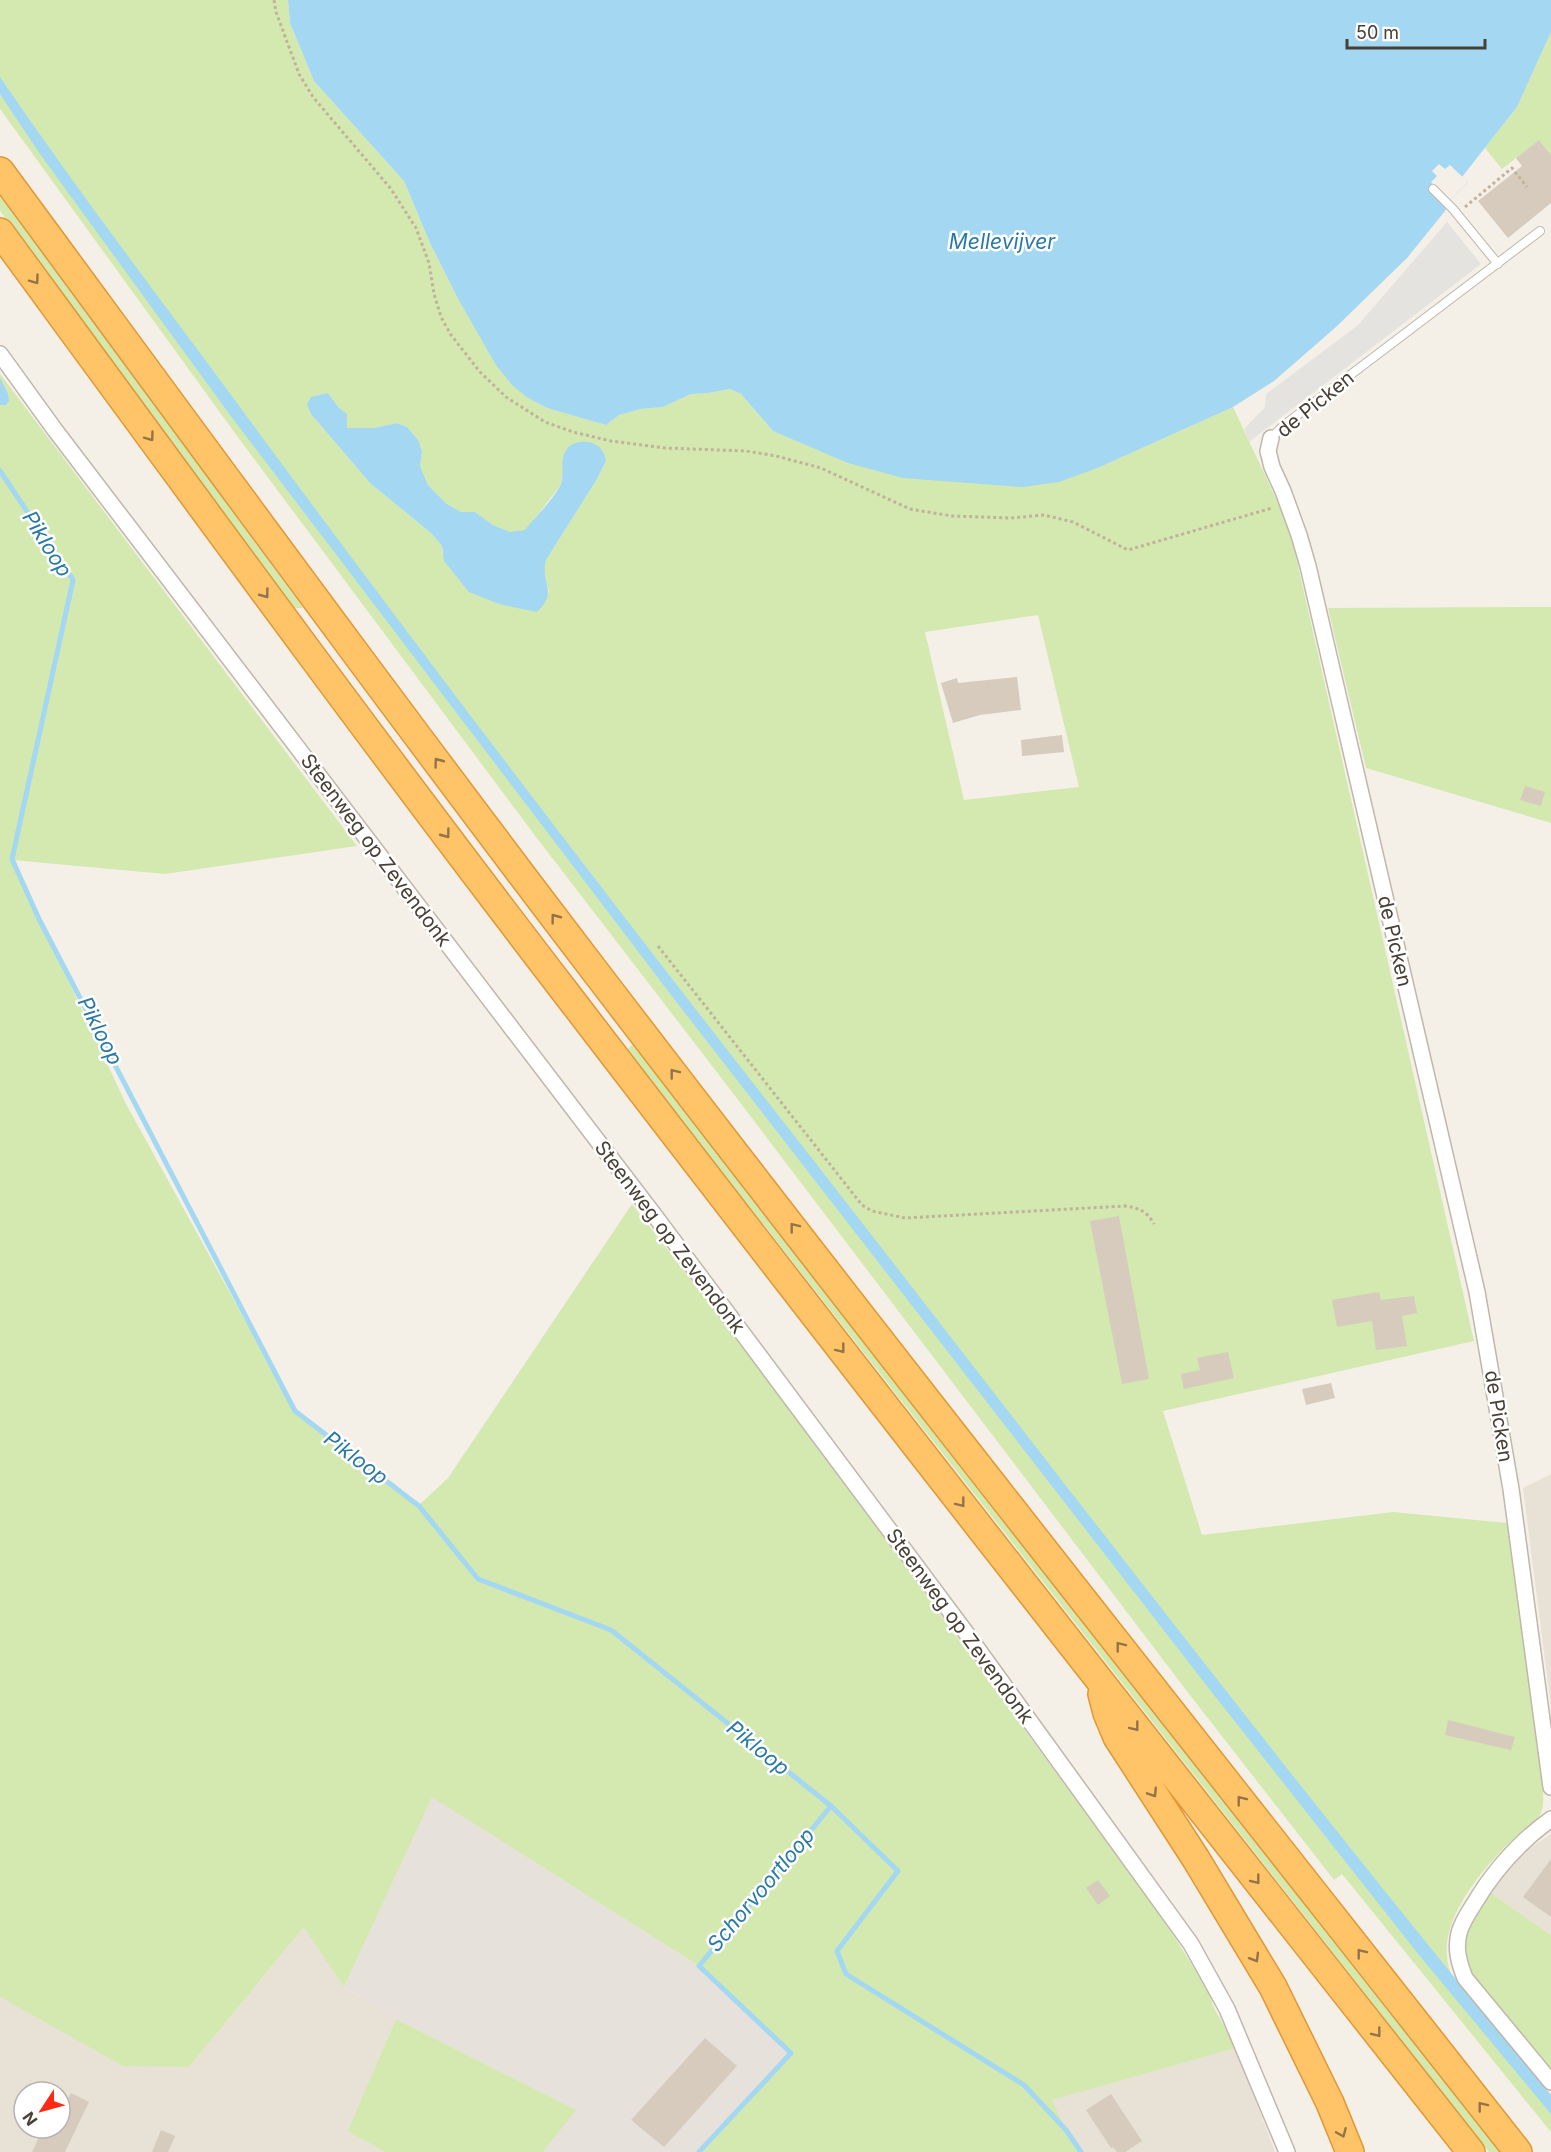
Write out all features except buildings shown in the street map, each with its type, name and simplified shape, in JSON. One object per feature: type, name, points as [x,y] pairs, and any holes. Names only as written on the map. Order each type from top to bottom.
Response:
[{"type":"highway","points":[[0,171],[277,548],[591,965],[1130,1659],[1518,2152]]},
{"type":"highway","points":[[0,232],[245,567],[556,980],[1099,1681],[1471,2152]]},
{"type":"highway","points":[[1099,1681],[1107,1713],[1117,1737],[1196,1859],[1273,1987],[1330,2103],[1350,2152]]},
{"type":"street","name":"Steenweg op Zevendonk","points":[[0,354],[62,439],[662,1225],[964,1630],[1184,1934],[1227,2009],[1287,2152]]},
{"type":"street","name":"de Picken","points":[[1271,438],[1268,451],[1272,467],[1288,503],[1308,566],[1477,1292],[1511,1489],[1551,1787]]},
{"type":"street","points":[[1551,1819],[1512,1851],[1488,1880],[1463,1922],[1457,1955],[1465,1978],[1473,1989],[1551,2082]]},
{"type":"lane","points":[[1433,189],[1498,264]]},
{"type":"lane","name":"de Picken","points":[[1271,438],[1283,426],[1540,231]]},
{"type":"path","points":[[274,0],[298,74],[313,97],[391,189],[416,228],[429,263],[434,294],[441,316],[451,335],[480,372],[506,398],[545,422],[573,432],[611,441],[665,448],[746,451],[776,456],[820,468],[910,509],[952,516],[1011,518],[1044,515],[1073,522],[1128,550],[1288,503]]},
{"type":"path","points":[[1457,214],[1512,168],[1527,187]]},
{"type":"path","points":[[658,946],[862,1205],[872,1211],[906,1218],[1125,1206],[1138,1208],[1148,1213],[1154,1224]]},
{"type":"shaded area","points":[[1447,222],[1481,264],[1249,442],[1244,429],[1265,407],[1266,394],[1358,325]]},
{"type":"shaded area","points":[[1551,1474],[1551,1707],[1523,1488]]},
{"type":"shaded area","points":[[432,1796],[699,1966],[791,2053],[703,2152],[543,2152],[575,2110],[396,2019],[344,1987]]},
{"type":"shaded area","points":[[1551,1834],[1551,1935],[1488,1891],[1521,1854]]},
{"type":"shaded area","points":[[305,1926],[344,1987],[396,2019],[349,2131],[385,2152],[0,2152],[0,1997],[123,2065],[189,2067]]},
{"type":"shaded area","points":[[1236,2048],[1275,2152],[1081,2152],[1066,2130],[1051,2100]]},
{"type":"green space","points":[[0,0],[288,0],[290,23],[314,81],[404,181],[430,243],[457,297],[528,398],[547,408],[606,425],[619,415],[641,409],[663,407],[691,394],[730,389],[741,394],[773,431],[800,442],[1100,467],[1233,407],[1287,522],[1293,544],[1474,1341],[1163,1411],[1202,1535],[1393,1512],[1507,1523],[1543,1790],[1543,1808],[1535,1821],[1488,1865],[1466,1894],[1451,1926],[1447,1942],[1447,1959],[1451,1975],[1551,2095],[1551,2132],[1342,1874],[1334,1880],[1186,1690],[533,833],[240,440],[0,109]],"holes":[[[328,393],[339,408],[347,428],[374,428],[397,423],[407,427],[419,441],[422,452],[420,466],[428,485],[447,504],[461,512],[475,512],[493,525],[510,532],[525,531],[560,486],[563,476],[606,461],[546,560],[544,569],[549,593],[442,553],[442,546],[431,533],[370,483],[311,414]],[[1038,615],[1079,787],[964,800],[925,632]]]},
{"type":"green space","points":[[1551,32],[1551,155],[1539,140],[1502,169],[1485,148],[1517,107]]},
{"type":"green space","points":[[0,193],[303,608],[291,608],[0,211]]},
{"type":"green space","points":[[0,374],[357,846],[165,874],[12,860],[126,1104],[295,1411],[419,1505],[448,1478],[632,1204],[775,1388],[1165,1922],[1209,1992],[1213,2006],[1236,2048],[1052,2100],[1066,2130],[1081,2152],[703,2152],[791,2053],[699,1966],[432,1797],[344,1987],[304,1927],[189,2067],[123,2066],[0,1997]]},
{"type":"green space","points":[[1551,607],[1551,823],[1366,768],[1328,608]]},
{"type":"green space","points":[[634,1043],[1501,2152],[1489,2152],[627,1050]]},
{"type":"green space","points":[[1488,1891],[1551,1935],[1551,2073],[1465,1968],[1467,1929]]},
{"type":"green space","points":[[396,2019],[576,2110],[543,2152],[385,2152],[348,2131]]},
{"type":"water","name":"Mellevijver","points":[[288,0],[1551,0],[1551,32],[1517,107],[1462,177],[1468,182],[1450,200],[1445,211],[1407,258],[1336,327],[1274,381],[1233,407],[1100,467],[1059,482],[1023,487],[903,478],[848,463],[773,431],[741,394],[730,389],[691,394],[663,407],[641,409],[619,415],[606,425],[547,408],[528,398],[512,385],[496,365],[457,297],[430,243],[404,181],[314,81],[290,23]]},
{"type":"water","points":[[0,77],[122,249],[528,792],[1179,1631],[1363,1864],[1551,2095],[1551,2114],[1419,1955],[1207,1686],[678,1004],[230,415],[40,154],[0,94]]},
{"type":"water","points":[[0,378],[8,394],[9,401],[6,405],[0,405]]},
{"type":"water","points":[[328,393],[339,408],[347,414],[347,428],[374,428],[397,423],[407,427],[419,441],[422,452],[420,466],[428,485],[447,504],[461,512],[475,512],[493,525],[510,532],[525,530],[557,492],[562,481],[564,454],[570,446],[585,442],[600,448],[606,461],[546,560],[547,599],[537,612],[499,604],[469,592],[444,561],[442,546],[431,533],[370,483],[311,414],[307,404],[311,397]]},
{"type":"pier","points":[[1439,164],[1445,169],[1450,165],[1468,182],[1450,200],[1431,182],[1437,176],[1432,171]]},
{"type":"waterway","name":"Pikloop","points":[[0,471],[73,580],[12,859],[39,919],[295,1411],[419,1506],[478,1579],[611,1630],[831,1806],[898,1871],[837,1951],[846,1974],[1024,2085],[1066,2130],[1081,2152]]},
{"type":"waterway","name":"Schorvoortloop","points":[[699,2152],[791,2053],[699,1966],[831,1806]]}]
